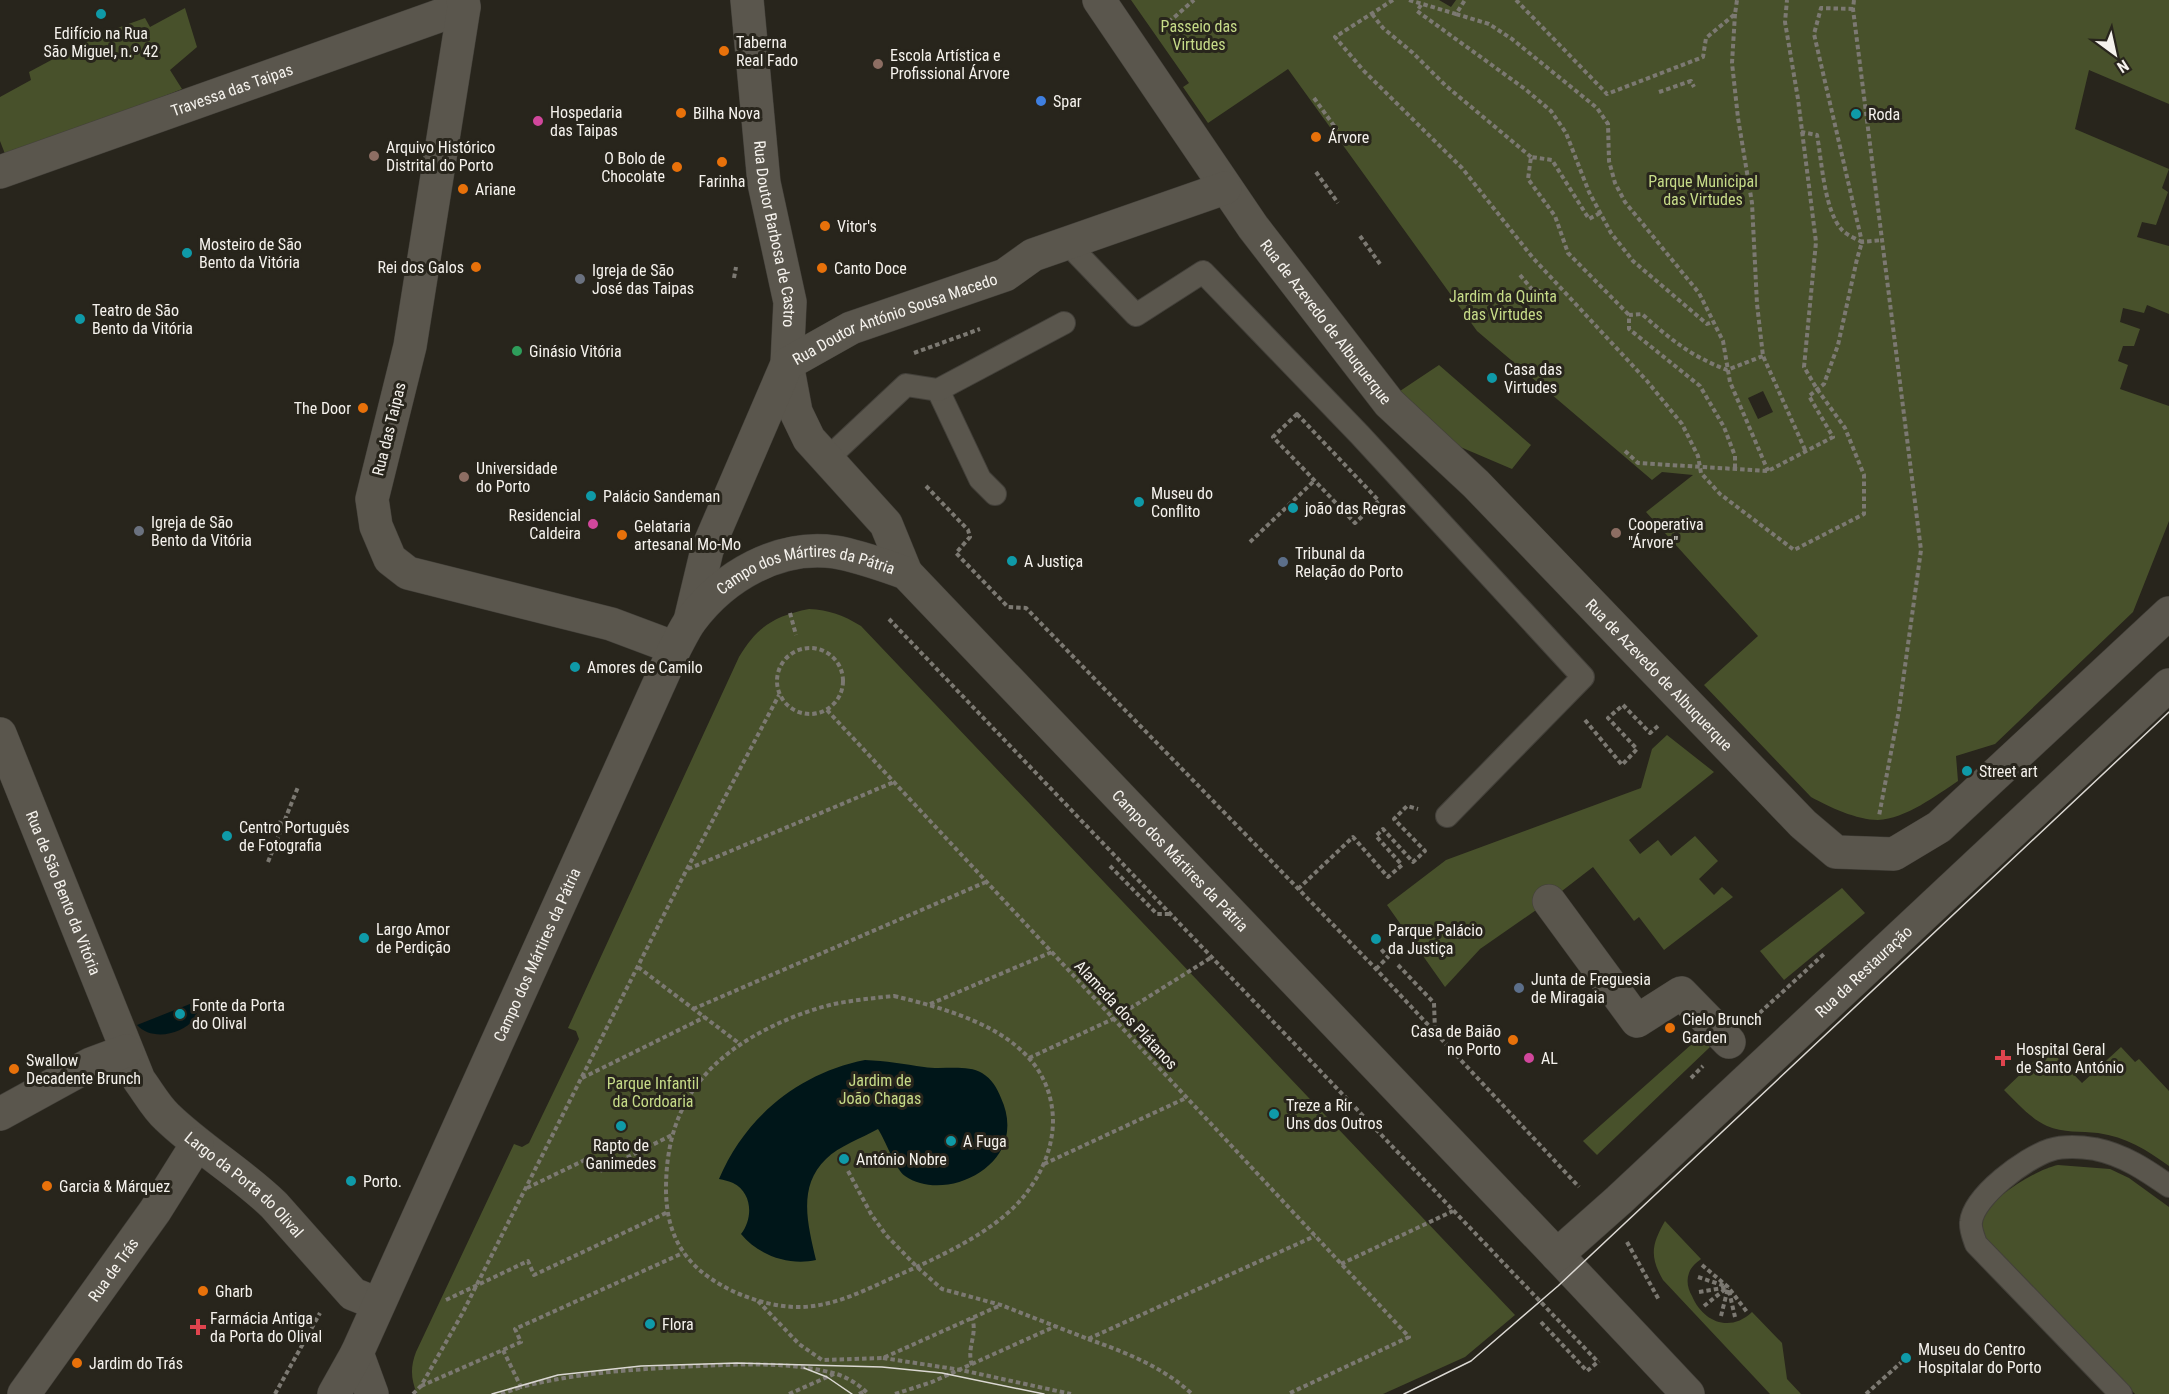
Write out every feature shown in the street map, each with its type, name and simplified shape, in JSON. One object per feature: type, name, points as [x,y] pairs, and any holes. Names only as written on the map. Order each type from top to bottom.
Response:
[{"type":"street","name":"Rua Doutor Barbosa de Castro","points":[[747,0],[764,183],[790,302],[788,364],[796,412],[808,439],[886,524],[906,573]]},
{"type":"street","points":[[1099,0],[1225,188]]},
{"type":"street","name":"Travessa das Taipas","points":[[0,172],[463,4]]},
{"type":"street","name":"Rua das Taipas","points":[[463,4],[410,346],[372,499],[376,526],[390,559],[408,573],[611,624],[682,635]]},
{"type":"street","name":"Rua Doutor António Sousa Macedo","points":[[682,635],[707,550],[788,364],[851,328],[1005,275],[1033,255],[1225,188]]},
{"type":"street","name":"Rua de Azevedo de Albuquerque","points":[[1225,188],[1389,403],[1476,484],[1803,824],[1836,852],[1894,854],[1939,827],[2162,619]]},
{"type":"street","name":"Campo dos Mártires da Pátria","points":[[334,1394],[357,1353],[682,635],[710,597],[752,566],[796,551],[835,552],[906,573],[1688,1394]]},
{"type":"street","points":[[2162,619],[2169,587]]},
{"type":"street","name":"Rua da Restauração","points":[[1557,1255],[1637,1184],[2169,685]]},
{"type":"street","name":"Rua de São Bento da Vitória","points":[[0,734],[126,1051]]},
{"type":"street","points":[[1549,901],[1637,1021],[1681,993],[1729,1042]]},
{"type":"street","points":[[0,1114],[91,1064],[126,1051]]},
{"type":"street","name":"Largo da Porta do Olival","points":[[126,1051],[138,1080],[165,1115],[197,1144],[261,1192],[353,1294],[378,1304]]},
{"type":"street","name":"Rua de Trás","points":[[24,1394],[155,1211],[197,1144]]},
{"type":"street","points":[[357,1353],[372,1394]]},
{"type":"lane","points":[[1067,243],[1136,315],[1203,272],[1360,435],[1583,677],[1448,816]]},
{"type":"lane","points":[[827,459],[906,385],[938,390],[1065,323]]},
{"type":"lane","points":[[938,390],[980,479],[995,494]]},
{"type":"lane","points":[[2121,1394],[1976,1244],[1970,1224],[1974,1211],[1985,1195],[2027,1161],[2050,1150],[2074,1147],[2118,1155],[2169,1186]]},
{"type":"path","points":[[1393,0],[1335,37],[1363,70],[1462,168],[1533,258],[1647,381],[1682,424],[1698,456],[1701,473],[1720,494],[1794,550],[1864,514],[1864,475],[1845,428],[1817,389],[1804,366],[1816,242],[1785,22],[1787,0]]},
{"type":"path","points":[[1409,0],[1489,24],[1512,39],[1597,108],[1608,124],[1609,161],[1615,183],[1625,202],[1700,292],[1712,322],[1723,341],[1727,370],[1768,471]]},
{"type":"path","points":[[1456,14],[1465,0]]},
{"type":"path","points":[[1516,0],[1606,94],[1703,57],[1706,38],[1736,14]]},
{"type":"path","points":[[1737,0],[1732,63],[1738,118],[1752,203],[1756,304],[1763,356],[1806,452]]},
{"type":"path","points":[[1854,0],[1853,9],[1920,550],[1899,710],[1878,820]]},
{"type":"path","points":[[1421,5],[1417,11],[1525,89],[1551,111],[1566,133],[1588,192],[1611,233],[1633,261],[1707,324],[1712,322]]},
{"type":"path","points":[[1625,451],[1638,463],[1701,465],[1768,471],[1833,437],[1809,396],[1824,384],[1838,345],[1862,242],[1814,34],[1821,8],[1853,9]]},
{"type":"path","points":[[1372,14],[1383,28],[1413,53],[1444,85],[1531,157],[1552,160],[1589,219],[1600,213]]},
{"type":"path","points":[[1659,92],[1691,81],[1694,87]]},
{"type":"path","points":[[1314,98],[1337,130]]},
{"type":"path","points":[[1802,132],[1817,135],[1834,218],[1843,232],[1862,242],[1883,240]]},
{"type":"path","points":[[1531,157],[1528,179],[1555,216],[1568,254],[1629,315],[1629,329],[1700,386],[1724,427],[1736,456],[1735,468]]},
{"type":"path","points":[[1316,172],[1338,203]]},
{"type":"path","points":[[1360,236],[1380,264]]},
{"type":"path","points":[[734,278],[736,267]]},
{"type":"path","points":[[1520,275],[1536,294],[1540,290]]},
{"type":"path","points":[[1629,315],[1642,314],[1675,343],[1704,361],[1727,370],[1763,356]]},
{"type":"path","points":[[913,353],[990,326]]},
{"type":"path","points":[[1297,414],[1272,437],[1355,523],[1379,501]]},
{"type":"path","points":[[1250,542],[1314,481]]},
{"type":"path","points":[[926,486],[968,530],[970,537],[956,552],[1008,607],[1026,608],[1376,969],[1584,1192]]},
{"type":"path","points":[[790,613],[796,635]]},
{"type":"path","points":[[889,619],[1598,1362]]},
{"type":"path","points":[[808,647],[819,649],[829,654],[837,662],[842,672],[841,693],[827,710],[816,714],[795,711],[779,695],[776,685],[781,664],[788,655],[798,650],[808,647]]},
{"type":"path","points":[[413,1394],[421,1386],[476,1286],[687,869],[779,695]]},
{"type":"path","points":[[1599,735],[1622,765],[1637,749],[1608,718],[1623,705],[1650,733],[1658,726]]},
{"type":"path","name":"Alameda dos Plátanos","points":[[827,710],[1409,1337],[1288,1394]]},
{"type":"path","points":[[687,869],[894,782]]},
{"type":"path","points":[[268,862],[280,823],[298,787]]},
{"type":"path","points":[[1299,889],[1353,837],[1388,877],[1402,865],[1376,836],[1383,829],[1413,862],[1425,851],[1394,819],[1407,806]]},
{"type":"path","points":[[280,823],[289,827]]},
{"type":"path","points":[[1110,866],[1157,914],[1171,914]]},
{"type":"path","points":[[693,1009],[986,882]]},
{"type":"path","points":[[1376,969],[1388,957],[1380,948]]},
{"type":"path","points":[[930,1005],[1052,952]]},
{"type":"path","points":[[1029,1058],[1113,1019],[1212,957]]},
{"type":"path","points":[[1398,965],[1434,1003],[1435,1032]]},
{"type":"path","points":[[638,967],[740,1044]]},
{"type":"path","points":[[894,996],[961,1015],[1002,1035],[1029,1058],[1045,1081],[1052,1109],[1053,1138],[1040,1174],[1017,1204],[987,1228],[917,1267],[829,1304],[804,1307],[781,1306],[757,1300],[720,1285],[683,1253],[671,1227],[666,1198],[666,1166],[673,1134],[692,1090],[709,1069],[740,1044],[787,1019],[833,1005],[894,996]]},
{"type":"path","points":[[582,1078],[705,1017]]},
{"type":"path","points":[[1043,1164],[1186,1098]]},
{"type":"path","points":[[525,1189],[593,1156],[600,1170],[673,1134]]},
{"type":"path","points":[[848,1171],[871,1214],[886,1235],[917,1267],[942,1288],[1001,1305],[1119,1350],[1158,1370],[1192,1394]]},
{"type":"path","points":[[1341,1264],[1453,1210]]},
{"type":"path","points":[[446,1300],[528,1262],[534,1275],[668,1212]]},
{"type":"path","points":[[1088,1339],[1315,1236]]},
{"type":"path","points":[[1625,1239],[1659,1300]]},
{"type":"path","points":[[421,1386],[521,1342],[515,1329],[683,1253]]},
{"type":"path","points":[[1702,1265],[1728,1287],[1747,1312]]},
{"type":"path","points":[[1698,1277],[1728,1287]]},
{"type":"path","points":[[275,1394],[339,1278]]},
{"type":"path","points":[[1699,1292],[1728,1287]]},
{"type":"path","points":[[1704,1306],[1728,1287]]},
{"type":"path","points":[[1721,1316],[1728,1287]]},
{"type":"path","points":[[1728,1287],[1735,1317]]},
{"type":"path","points":[[757,1300],[799,1344],[822,1360],[883,1358],[961,1370],[1071,1394]]},
{"type":"path","points":[[883,1358],[1001,1305]]},
{"type":"path","points":[[972,1318],[975,1328],[969,1356],[972,1365]]},
{"type":"path","points":[[1541,1322],[1587,1371]]},
{"type":"path","points":[[896,1394],[932,1383],[1056,1326]]},
{"type":"path","points":[[503,1350],[521,1387]]},
{"type":"path","points":[[1866,1394],[1906,1358]]},
{"type":"path","points":[[501,1394],[559,1377],[640,1369],[738,1365],[800,1367],[834,1373],[866,1392]]},
{"type":"path","points":[[789,1394],[834,1373]]},
{"type":"path","points":[[859,1394],[866,1392]]},
{"type":"green space","points":[[1131,0],[1439,0],[1451,7],[1456,0],[2169,0],[2169,104],[2089,70],[2075,129],[2169,169],[2162,188],[2168,192],[2156,225],[2142,222],[2137,237],[2169,246],[2169,314],[2147,305],[2144,313],[2123,308],[2120,322],[2140,329],[2134,346],[2123,346],[2118,361],[2128,365],[2120,389],[2169,406],[2169,521],[2133,612],[1995,744],[1956,756],[1958,781],[1910,811],[1888,819],[1861,818],[1811,797],[1704,685],[1758,636],[1646,512],[1693,475],[1662,472],[1652,480],[1477,331],[1288,69],[1208,123],[1183,87],[1189,83]],"holes":[[[1763,391],[1773,412],[1758,419],[1748,398]]]},
{"type":"green space","points":[[185,8],[197,47],[170,70],[182,89],[7,159],[0,141],[0,97],[31,80],[29,72],[98,35],[145,18],[150,27]]},
{"type":"green space","points":[[1439,365],[1531,445],[1512,469],[1458,446],[1400,391]]},
{"type":"green space","name":"Jardim de João Chagas","points":[[809,609],[836,614],[861,626],[1515,1315],[1465,1357],[1383,1394],[417,1394],[412,1373],[416,1352],[514,1144],[522,1147],[529,1143],[579,1039],[576,1031],[568,1028],[739,657],[760,630],[768,624],[786,615]]},
{"type":"green space","points":[[1667,735],[1714,772],[1629,840],[1640,854],[1658,840],[1671,856],[1695,836],[1718,861],[1699,879],[1714,895],[1722,887],[1733,897],[1664,950],[1639,917],[1634,921],[1593,867],[1480,949],[1445,987],[1387,905],[1446,860],[1641,788],[1652,749]]},
{"type":"green space","points":[[1842,888],[1865,913],[1784,980],[1760,951]]},
{"type":"green space","points":[[1702,1035],[1710,1047],[1597,1155],[1583,1141]]},
{"type":"green space","points":[[2121,1047],[2135,1062],[2139,1059],[2169,1091],[2169,1166],[2144,1150],[2118,1138],[2098,1133],[2059,1130],[2047,1126],[2029,1115],[2004,1090],[2048,1048],[2082,1083]]},
{"type":"green space","points":[[2058,1165],[2110,1169],[2129,1178],[2169,1207],[2169,1394],[2135,1394],[1984,1236],[1981,1221],[1994,1202],[2027,1178]]},
{"type":"green space","points":[[1665,1221],[1701,1259],[1691,1269],[1688,1279],[1689,1291],[1697,1305],[1710,1318],[1718,1322],[1735,1322],[1752,1312],[1782,1343],[1787,1379],[1801,1394],[1770,1394],[1663,1280],[1656,1264],[1654,1250],[1657,1237]]},
{"type":"shaded area","name":"Fonte da Porta do Olival","points":[[200,1000],[194,1019],[182,1029],[158,1034],[143,1030],[137,1025]]},
{"type":"shaded area","points":[[865,1060],[931,1068],[962,1068],[976,1070],[986,1075],[996,1087],[1006,1113],[1007,1133],[1000,1152],[991,1164],[964,1180],[949,1184],[918,1183],[901,1172],[878,1129],[831,1154],[817,1170],[811,1182],[807,1207],[816,1260],[796,1262],[776,1258],[748,1242],[741,1234],[748,1221],[747,1200],[740,1187],[719,1179],[744,1136],[777,1101],[818,1075]]},
{"type":"tram line","points":[[1404,1394],[1471,1361],[1558,1286],[2169,712]]},
{"type":"tram line","points":[[492,1394],[558,1375],[641,1366],[737,1363],[882,1367],[942,1373],[1044,1394]]},
{"type":"tram line","points":[[804,1368],[827,1377],[852,1394]]},
{"type":"place","name":"Edifício na Rua São Miguel, n.º 42","points":[[101,14]]},
{"type":"place","name":"Taberna Real Fado","points":[[724,51]]},
{"type":"place","name":"Escola Artística e Profissional Árvore","points":[[878,64]]},
{"type":"place","name":"Spar","points":[[1041,101]]},
{"type":"place","name":"Bilha Nova","points":[[681,113]]},
{"type":"place","name":"Roda","points":[[1856,114]]},
{"type":"place","name":"Hospedaria das Taipas","points":[[538,121]]},
{"type":"place","name":"Árvore","points":[[1316,137]]},
{"type":"place","name":"Arquivo Histórico Distrital do Porto","points":[[374,156]]},
{"type":"place","name":"Farinha","points":[[722,162]]},
{"type":"place","name":"O Bolo de Chocolate","points":[[677,167]]},
{"type":"place","name":"Ariane","points":[[463,189]]},
{"type":"place","name":"Vitor's","points":[[825,226]]},
{"type":"place","name":"Mosteiro de São Bento da Vitória","points":[[187,253]]},
{"type":"place","name":"Rei dos Galos","points":[[476,267]]},
{"type":"place","name":"Canto Doce","points":[[822,268]]},
{"type":"place","name":"Igreja de São José das Taipas","points":[[580,279]]},
{"type":"place","name":"Teatro de São Bento da Vitória","points":[[80,319]]},
{"type":"place","name":"Ginásio Vitória","points":[[517,351]]},
{"type":"place","name":"Casa das Virtudes","points":[[1492,378]]},
{"type":"place","name":"The Door","points":[[363,408]]},
{"type":"place","name":"Universidade do Porto","points":[[464,477]]},
{"type":"place","name":"Palácio Sandeman","points":[[591,496]]},
{"type":"place","name":"Museu do Conflito","points":[[1139,502]]},
{"type":"place","name":"joão das Regras","points":[[1293,508]]},
{"type":"place","name":"Residencial Caldeira","points":[[593,524]]},
{"type":"place","name":"Igreja de São Bento da Vitória","points":[[139,531]]},
{"type":"place","name":"Cooperativa \"Árvore\"","points":[[1616,533]]},
{"type":"place","name":"Gelataria artesanal Mo-Mo","points":[[622,535]]},
{"type":"place","name":"A Justiça","points":[[1012,561]]},
{"type":"place","name":"Tribunal da Relação do Porto","points":[[1283,562]]},
{"type":"place","name":"Amores de Camilo","points":[[575,667]]},
{"type":"place","name":"Street art","points":[[1967,771]]},
{"type":"place","name":"Centro Português de Fotografia","points":[[227,836]]},
{"type":"place","name":"Largo Amor de Perdição","points":[[364,938]]},
{"type":"place","name":"Parque Palácio da Justiça","points":[[1376,939]]},
{"type":"place","name":"Junta de Freguesia de Miragaia","points":[[1519,988]]},
{"type":"place","name":"Fonte da Porta do Olival","points":[[180,1014]]},
{"type":"place","name":"Cielo Brunch Garden","points":[[1670,1028]]},
{"type":"place","name":"Casa de Baião no Porto","points":[[1513,1040]]},
{"type":"place","name":"AL","points":[[1529,1058]]},
{"type":"place","name":"Hospital Geral de Santo António","points":[[2003,1058]]},
{"type":"place","name":"Swallow Decadente Brunch","points":[[14,1069]]},
{"type":"place","name":"Treze a Rir Uns dos Outros","points":[[1274,1114]]},
{"type":"place","name":"Rapto de Ganimedes","points":[[621,1126]]},
{"type":"place","name":"A Fuga","points":[[951,1141]]},
{"type":"place","name":"António Nobre","points":[[844,1159]]},
{"type":"place","name":"Porto.","points":[[351,1181]]},
{"type":"place","name":"Garcia & Márquez","points":[[47,1186]]},
{"type":"place","name":"Gharb","points":[[203,1291]]},
{"type":"place","name":"Flora","points":[[650,1324]]},
{"type":"place","name":"Farmácia Antiga da Porta do Olival","points":[[198,1327]]},
{"type":"place","name":"Museu do Centro Hospitalar do Porto","points":[[1906,1358]]},
{"type":"place","name":"Jardim do Trás","points":[[77,1363]]},
{"type":"park label","name":"Passeio das Virtudes","points":[[1199,35]]},
{"type":"park label","name":"Parque Municipal das Virtudes","points":[[1703,190]]},
{"type":"park label","name":"Jardim da Quinta das Virtudes","points":[[1503,305]]},
{"type":"park label","name":"Parque Infantil da Cordoaria","points":[[653,1092]]}]
